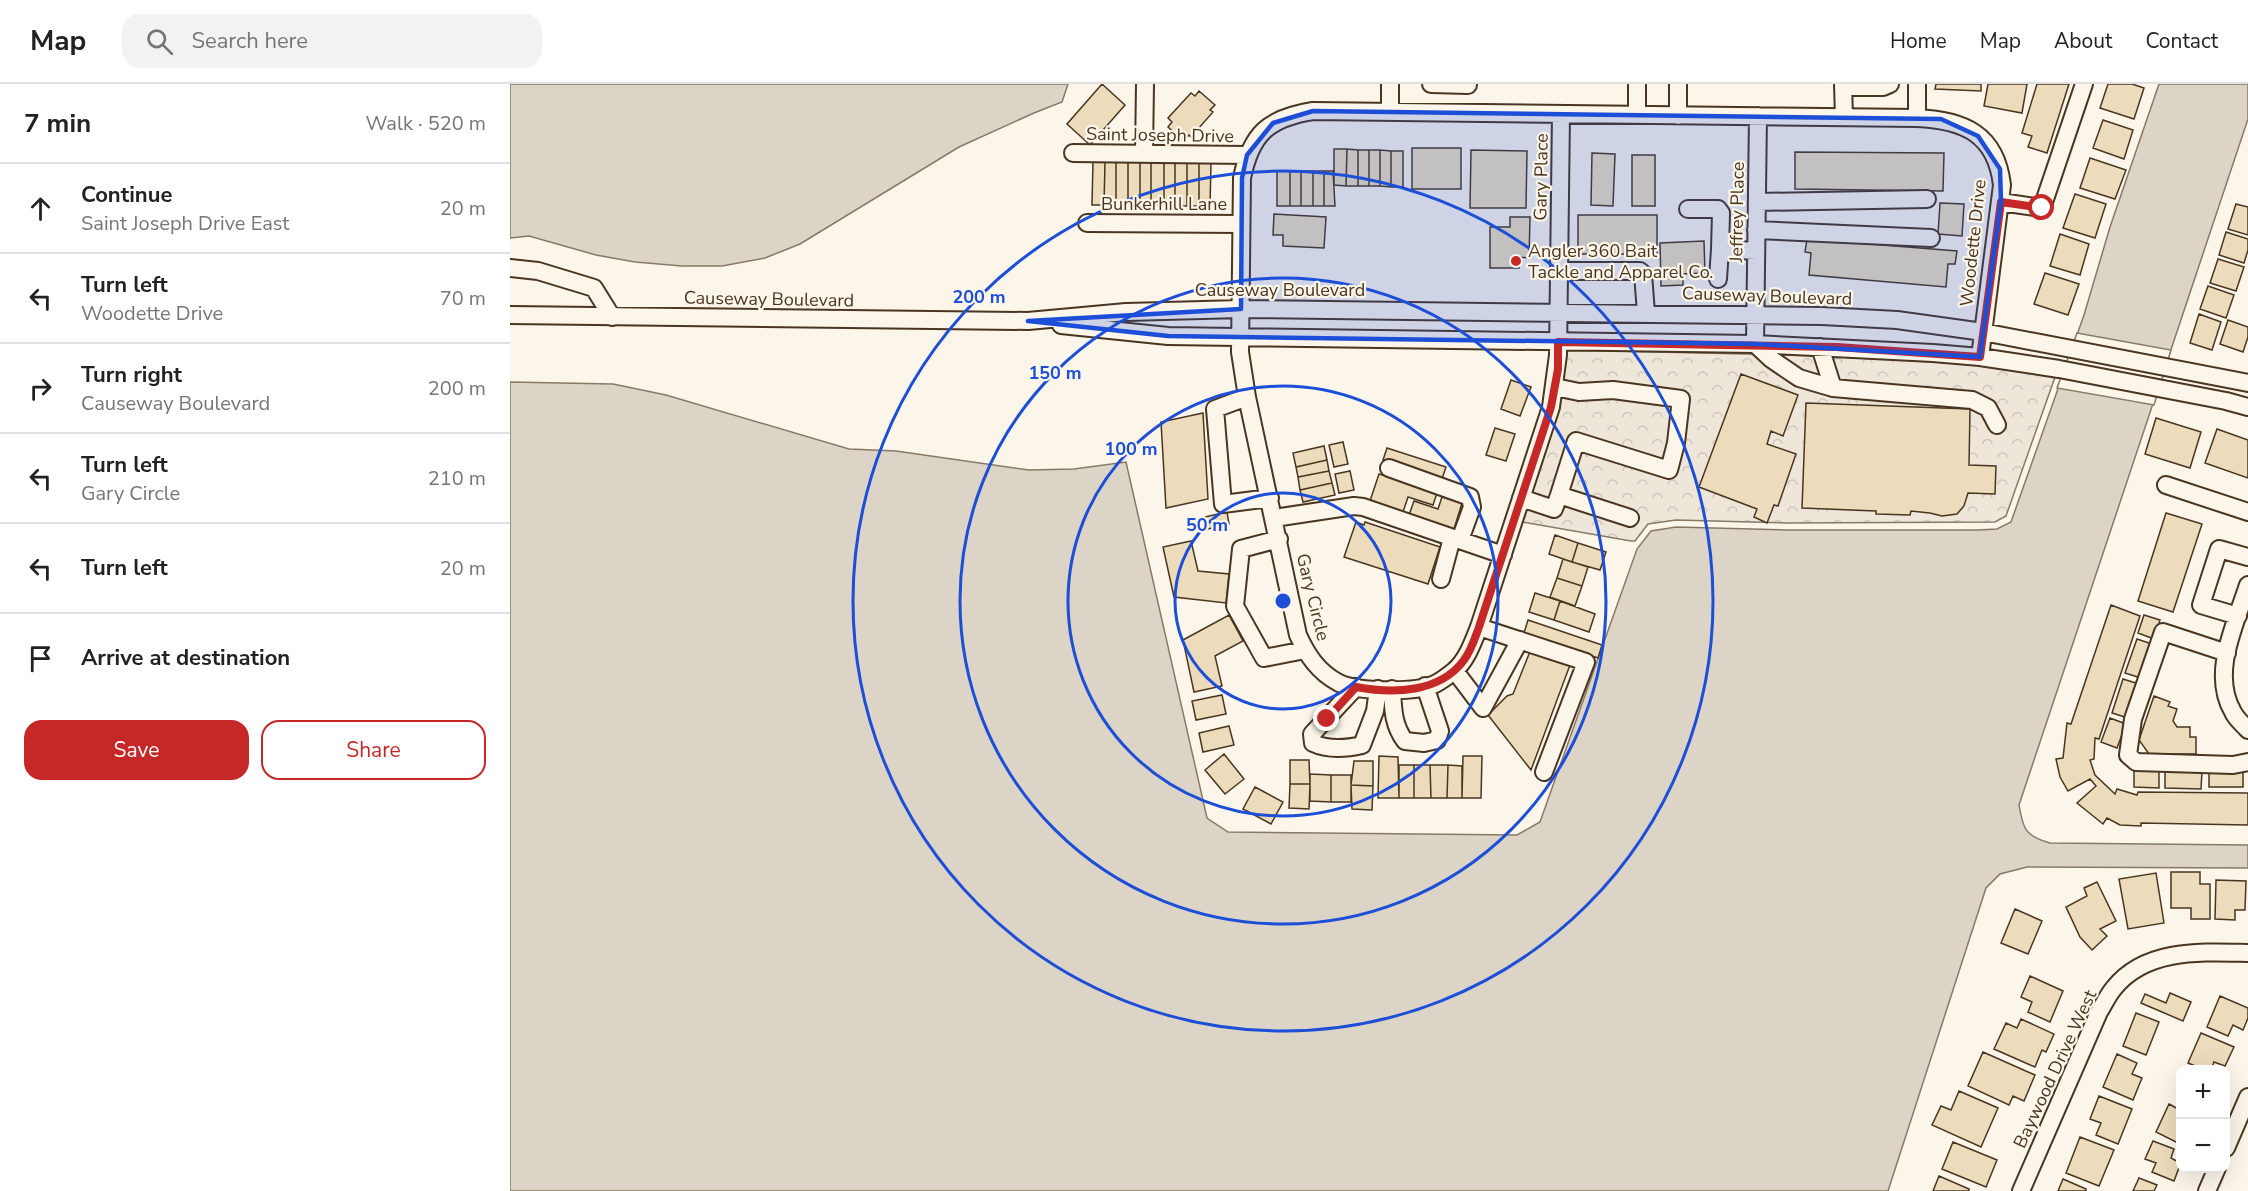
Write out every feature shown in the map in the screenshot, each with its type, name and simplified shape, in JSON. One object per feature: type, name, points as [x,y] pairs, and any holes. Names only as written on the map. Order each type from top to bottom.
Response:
[{"type":"street","points":[[1144,84],[1144,154]]},
{"type":"street","points":[[1390,84],[1390,112]]},
{"type":"street","points":[[1431,84],[1468,85],[1467,113]]},
{"type":"street","points":[[1637,84],[1637,115]]},
{"type":"street","points":[[1678,84],[1678,116]]},
{"type":"street","points":[[1844,117],[1843,85],[1883,87],[1890,84]]},
{"type":"street","points":[[1917,84],[1917,118]]},
{"type":"street","points":[[2001,202],[2042,208],[2084,84]]},
{"type":"street","name":"Woodette Drive","points":[[1247,155],[1258,137],[1273,123],[1292,114],[1313,111],[1941,119],[1962,125],[1978,136],[1992,152],[2000,169],[2001,202],[1980,357]]},
{"type":"street","name":"Gary Place","points":[[1559,311],[1561,114]]},
{"type":"street","name":"Jeffrey Place","points":[[1755,344],[1758,116]]},
{"type":"street","name":"Saint Joseph Drive","points":[[1072,153],[1247,155]]},
{"type":"street","name":"Gary Circle","points":[[1247,155],[1242,178],[1240,309],[1240,352],[1247,397],[1298,635],[1312,662],[1341,684],[1385,689],[1425,686],[1434,684],[1455,671],[1465,659],[1479,627],[1551,407],[1555,387],[1559,311]]},
{"type":"street","points":[[1757,202],[1927,198]]},
{"type":"street","points":[[1688,209],[1718,210],[1721,213],[1718,279]]},
{"type":"street","name":"Bunkerhill Lane","points":[[1087,223],[1241,224]]},
{"type":"street","points":[[1756,230],[1931,238]]},
{"type":"street","points":[[1720,249],[1756,251]]},
{"type":"street","points":[[510,268],[538,271],[594,288],[612,316]]},
{"type":"street","points":[[1559,270],[1640,270],[1643,274],[1646,313]]},
{"type":"street","name":"Causeway Boulevard","points":[[1028,321],[1126,312],[1240,309],[1559,311],[1897,320],[1983,332],[2248,383]]},
{"type":"street","name":"Causeway Boulevard","points":[[510,315],[1028,321],[1132,333],[1240,338],[1755,344],[1820,347],[1980,357],[2059,369],[2248,407]]},
{"type":"street","points":[[1755,344],[1799,378],[1833,388],[1972,400],[1988,408],[1997,425]]},
{"type":"street","points":[[1820,347],[1833,388]]},
{"type":"street","points":[[1521,498],[1554,509],[1576,441],[1669,470],[1676,443],[1681,399],[1613,390],[1579,392],[1555,387]]},
{"type":"street","points":[[1247,397],[1215,409],[1223,504],[1269,498]]},
{"type":"street","points":[[1389,468],[1470,496],[1472,507],[1456,539],[1442,579]]},
{"type":"street","points":[[2166,485],[2248,512]]},
{"type":"street","points":[[1559,495],[1630,518]]},
{"type":"street","points":[[1274,518],[1354,506],[1364,507],[1503,555]]},
{"type":"street","points":[[1279,538],[1241,549],[1235,606],[1264,658],[1305,650]]},
{"type":"street","points":[[2238,616],[2201,604],[2219,549],[2248,557]]},
{"type":"street","points":[[2248,585],[2224,667],[2225,691],[2233,712],[2248,730]]},
{"type":"street","points":[[1479,627],[1586,662],[1544,772]]},
{"type":"street","points":[[2227,653],[2163,632],[2133,719],[2128,754],[2136,762],[2234,765],[2248,762]]},
{"type":"street","points":[[1455,671],[1483,708],[1520,640]]},
{"type":"street","points":[[1385,689],[1394,723],[1405,741],[1424,743],[1437,740],[1440,731],[1425,686]]},
{"type":"street","points":[[1356,687],[1312,734],[1313,743],[1323,748],[1349,748],[1362,745],[1385,689]]},
{"type":"street","name":"Baywood Drive West","points":[[2021,1191],[2099,1012],[2115,987],[2133,971],[2166,955],[2248,952]]},
{"type":"street","points":[[2230,1139],[2248,1097]]},
{"type":"street","points":[[2207,1191],[2215,1173]]},
{"type":"highlighted area","points":[[1313,111],[1941,119],[1978,136],[2000,169],[2001,202],[1980,357],[1755,344],[1168,336],[1028,321],[1241,309],[1242,178],[1247,155],[1273,123]]},
{"type":"green space","points":[[1566,350],[1837,356],[1980,365],[2055,377],[2006,516],[1995,522],[1786,523],[1676,520],[1648,524],[1635,541],[1631,541],[1522,522],[1556,416]]},
{"type":"shaded area","points":[[510,84],[1068,84],[1062,102],[959,147],[800,244],[765,258],[722,266],[682,266],[635,262],[596,255],[529,236],[510,238]]},
{"type":"shaded area","points":[[2159,84],[2248,84],[2248,119],[2019,805],[2024,826],[2030,834],[2050,843],[2248,845],[2248,868],[2027,867],[2000,874],[1986,888],[1888,1191],[510,1191],[510,382],[613,384],[666,395],[849,449],[896,451],[1029,470],[1074,469],[1126,462],[1207,818],[1228,832],[1517,835],[1540,822],[1637,549],[1651,531],[1676,527],[1786,530],[1978,530],[1997,529],[2011,522],[2084,315],[2110,227]]},
{"type":"pier","points":[[2077,333],[2171,350],[2154,405],[2057,388]]},
{"type":"building","points":[[1102,84],[1125,105],[1090,145],[1067,124]]},
{"type":"building","points":[[1936,84],[1981,84],[1981,91],[1935,89]]},
{"type":"building","points":[[1988,84],[2027,84],[2022,113],[1984,106]]},
{"type":"building","points":[[2037,84],[2069,84],[2047,153],[2028,147],[2032,136],[2022,133]]},
{"type":"building","points":[[2108,84],[2132,84],[2144,88],[2134,119],[2100,108]]},
{"type":"building","points":[[1199,91],[1215,105],[1210,110],[1213,112],[1191,137],[1189,135],[1183,141],[1168,127],[1172,122],[1168,118],[1191,93],[1195,96]]},
{"type":"building","points":[[2103,120],[2133,130],[2124,159],[2093,148]]},
{"type":"building","points":[[1412,148],[1461,148],[1461,189],[1412,189]]},
{"type":"building","points":[[1334,149],[1347,149],[1346,186],[1334,185]]},
{"type":"building","points":[[1347,149],[1358,150],[1358,186],[1346,186]]},
{"type":"building","points":[[1358,150],[1369,150],[1369,186],[1358,186]]},
{"type":"building","points":[[1369,150],[1380,150],[1380,186],[1369,186]]},
{"type":"building","points":[[1380,150],[1391,151],[1391,187],[1380,186]]},
{"type":"building","points":[[1471,150],[1527,151],[1526,208],[1470,208]]},
{"type":"building","points":[[1391,151],[1403,151],[1403,187],[1391,187]]},
{"type":"building","points":[[1795,152],[1944,153],[1943,191],[1795,189]]},
{"type":"building","points":[[1592,153],[1615,154],[1613,206],[1591,205]]},
{"type":"building","points":[[1632,155],[1655,155],[1655,206],[1632,206]]},
{"type":"building","points":[[2090,158],[2126,170],[2115,199],[2080,188]]},
{"type":"building","points":[[1093,162],[1105,162],[1104,205],[1092,205]]},
{"type":"building","points":[[1105,162],[1116,162],[1116,205],[1104,205]]},
{"type":"building","points":[[1116,162],[1128,162],[1128,205],[1116,205]]},
{"type":"building","points":[[1128,162],[1140,162],[1140,205],[1128,205]]},
{"type":"building","points":[[1140,162],[1151,162],[1151,205],[1140,205]]},
{"type":"building","points":[[1151,162],[1164,163],[1164,205],[1151,205]]},
{"type":"building","points":[[1164,163],[1175,163],[1175,206],[1164,205]]},
{"type":"building","points":[[1175,163],[1187,163],[1187,206],[1175,206]]},
{"type":"building","points":[[1187,163],[1199,163],[1199,206],[1187,206]]},
{"type":"building","points":[[1199,163],[1211,163],[1210,206],[1199,206]]},
{"type":"building","points":[[1277,171],[1290,171],[1290,206],[1277,206]]},
{"type":"building","points":[[1290,171],[1301,171],[1301,206],[1290,206]]},
{"type":"building","points":[[1301,171],[1313,171],[1313,206],[1301,206]]},
{"type":"building","points":[[1313,171],[1324,171],[1324,206],[1313,206]]},
{"type":"building","points":[[1324,171],[1333,171],[1335,206],[1324,206]]},
{"type":"building","points":[[2075,194],[2106,204],[2095,238],[2063,228]]},
{"type":"building","points":[[1940,203],[1964,204],[1962,236],[1938,234]]},
{"type":"building","points":[[2236,204],[2248,207],[2248,235],[2228,229]]},
{"type":"building","points":[[1274,214],[1326,217],[1324,248],[1283,246],[1283,235],[1273,235]]},
{"type":"building","points":[[1578,215],[1657,215],[1657,254],[1578,254]]},
{"type":"building","points":[[1510,217],[1530,217],[1529,258],[1520,257],[1519,268],[1490,268],[1490,227],[1510,227]]},
{"type":"building","points":[[2226,232],[2248,239],[2248,250],[2244,263],[2219,255]]},
{"type":"building","points":[[2060,234],[2089,244],[2080,275],[2050,266]]},
{"type":"building","points":[[1807,239],[1957,251],[1955,264],[1948,264],[1946,287],[1809,275],[1811,253],[1805,252]]},
{"type":"building","points":[[1704,241],[1705,273],[1683,274],[1683,285],[1661,286],[1660,243]]},
{"type":"building","points":[[2218,259],[2244,267],[2236,291],[2210,283]]},
{"type":"building","points":[[2045,273],[2079,284],[2068,315],[2034,304]]},
{"type":"building","points":[[2208,286],[2234,295],[2226,318],[2200,309]]},
{"type":"building","points":[[2199,314],[2221,322],[2212,350],[2190,343]]},
{"type":"building","points":[[2228,320],[2248,327],[2248,337],[2243,352],[2220,344]]},
{"type":"building","points":[[1741,374],[1798,395],[1783,436],[1771,431],[1767,444],[1796,454],[1778,506],[1774,505],[1767,523],[1754,517],[1757,509],[1699,487]]},
{"type":"building","points":[[1511,380],[1531,387],[1520,416],[1501,409]]},
{"type":"building","points":[[1806,403],[1970,409],[1969,465],[1996,466],[1995,494],[1968,493],[1964,506],[1957,514],[1942,516],[1911,511],[1910,515],[1802,508]]},
{"type":"building","points":[[1203,413],[1208,499],[1166,508],[1161,422]]},
{"type":"building","points":[[2156,418],[2201,432],[2190,468],[2145,454]]},
{"type":"building","points":[[1495,428],[1515,434],[1506,461],[1486,455]]},
{"type":"building","points":[[2217,429],[2248,440],[2248,478],[2205,463]]},
{"type":"building","points":[[1343,442],[1348,464],[1334,467],[1329,445]]},
{"type":"building","points":[[1324,446],[1327,460],[1296,467],[1293,453]]},
{"type":"building","points":[[1387,448],[1446,467],[1442,479],[1383,460]]},
{"type":"building","points":[[1327,460],[1329,471],[1298,477],[1296,467]]},
{"type":"building","points":[[1329,471],[1332,483],[1300,490],[1298,477]]},
{"type":"building","points":[[1350,471],[1354,490],[1339,493],[1335,474]]},
{"type":"building","points":[[1379,474],[1437,493],[1433,505],[1408,497],[1403,512],[1370,501]]},
{"type":"building","points":[[1332,483],[1335,495],[1303,502],[1300,490]]},
{"type":"building","points":[[1442,497],[1462,503],[1454,529],[1409,515],[1414,501],[1438,509]]},
{"type":"building","points":[[1227,512],[1229,524],[1199,531],[1196,519]]},
{"type":"building","points":[[2166,513],[2202,524],[2173,612],[2138,601]]},
{"type":"building","points":[[1356,522],[1364,525],[1365,522],[1440,547],[1428,584],[1344,557]]},
{"type":"building","points":[[1555,535],[1578,543],[1572,562],[1549,554]]},
{"type":"building","points":[[1191,541],[1198,571],[1229,574],[1226,603],[1174,597],[1163,547]]},
{"type":"building","points":[[1578,543],[1606,552],[1600,570],[1572,562]]},
{"type":"building","points":[[1563,559],[1588,567],[1582,586],[1557,578]]},
{"type":"building","points":[[1557,578],[1582,586],[1575,606],[1550,597]]},
{"type":"building","points":[[1535,593],[1560,601],[1554,620],[1529,612]]},
{"type":"building","points":[[1560,601],[1595,614],[1589,632],[1554,620]]},
{"type":"building","points":[[2111,605],[2140,616],[2099,739],[2095,738],[2094,759],[2090,760],[2095,775],[2115,794],[2117,789],[2137,795],[2138,792],[2248,793],[2248,825],[2141,823],[2141,826],[2120,825],[2107,818],[2103,824],[2077,803],[2096,786],[2090,779],[2068,791],[2060,777],[2056,759],[2063,758],[2067,723],[2071,724]]},
{"type":"building","points":[[1229,615],[1243,641],[1215,656],[1222,686],[1194,692],[1183,640]]},
{"type":"building","points":[[2144,615],[2160,620],[2154,639],[2138,633]]},
{"type":"building","points":[[1528,620],[1602,645],[1598,658],[1524,633]]},
{"type":"building","points":[[2137,639],[2152,644],[2141,678],[2125,673]]},
{"type":"building","points":[[1531,649],[1570,665],[1531,770],[1488,715],[1507,696],[1513,694]]},
{"type":"building","points":[[2123,679],[2139,684],[2128,718],[2112,713]]},
{"type":"building","points":[[1222,695],[1226,714],[1196,720],[1192,701]]},
{"type":"building","points":[[2154,696],[2170,702],[2168,706],[2177,709],[2173,721],[2177,727],[2190,727],[2190,737],[2196,737],[2196,754],[2149,754],[2139,740]]},
{"type":"building","points":[[2110,718],[2126,724],[2117,748],[2101,742]]},
{"type":"building","points":[[1229,726],[1234,745],[1203,752],[1199,733]]},
{"type":"building","points":[[1224,754],[1244,779],[1225,794],[1205,770]]},
{"type":"building","points":[[1379,756],[1398,757],[1399,798],[1378,798]]},
{"type":"building","points":[[1463,756],[1482,756],[1481,798],[1462,798]]},
{"type":"building","points":[[1290,760],[1309,760],[1310,784],[1290,784]]},
{"type":"building","points":[[1354,761],[1373,761],[1373,786],[1351,785]]},
{"type":"building","points":[[1399,765],[1414,765],[1414,798],[1399,798]]},
{"type":"building","points":[[1414,765],[1430,765],[1431,798],[1414,798]]},
{"type":"building","points":[[1430,765],[1448,765],[1447,798],[1431,798]]},
{"type":"building","points":[[1448,765],[1462,766],[1462,798],[1447,798]]},
{"type":"building","points":[[2134,770],[2159,771],[2159,788],[2134,787]]},
{"type":"building","points":[[2165,771],[2202,771],[2201,789],[2165,788]]},
{"type":"building","points":[[2209,771],[2243,771],[2243,787],[2209,787]]},
{"type":"building","points":[[1310,774],[1331,775],[1331,802],[1310,801]]},
{"type":"building","points":[[1331,775],[1351,775],[1351,802],[1331,802]]},
{"type":"building","points":[[1290,784],[1310,784],[1309,809],[1289,808]]},
{"type":"building","points":[[1351,785],[1373,786],[1372,810],[1352,809]]},
{"type":"building","points":[[1255,787],[1283,802],[1271,824],[1243,809]]},
{"type":"building","points":[[2171,872],[2200,872],[2200,884],[2210,884],[2210,919],[2191,919],[2191,908],[2171,908]]},
{"type":"building","points":[[2156,873],[2164,923],[2128,929],[2119,879]]},
{"type":"building","points":[[2216,880],[2246,881],[2245,910],[2235,910],[2235,920],[2215,919]]},
{"type":"building","points":[[2097,882],[2116,921],[2100,929],[2107,936],[2092,950],[2080,937],[2066,907],[2087,896],[2084,888]]},
{"type":"building","points":[[2015,909],[2042,921],[2028,954],[2001,943]]},
{"type":"building","points":[[2030,976],[2063,991],[2050,1022],[2028,1012],[2032,1002],[2021,997]]},
{"type":"building","points":[[2170,993],[2191,1002],[2183,1021],[2141,1003],[2145,994],[2166,1003]]},
{"type":"building","points":[[2220,996],[2248,1008],[2248,1018],[2243,1030],[2233,1025],[2228,1036],[2207,1027]]},
{"type":"building","points":[[2136,1013],[2159,1022],[2146,1055],[2123,1046]]},
{"type":"building","points":[[2021,1019],[2054,1034],[2046,1052],[2042,1050],[2035,1067],[1994,1049],[2006,1023],[2017,1028]]},
{"type":"building","points":[[2201,1033],[2234,1047],[2225,1065],[2214,1062],[2213,1065],[2188,1063]]},
{"type":"building","points":[[1983,1052],[2035,1075],[2024,1101],[2013,1096],[2009,1105],[1968,1086]]},
{"type":"building","points":[[2117,1054],[2137,1063],[2132,1074],[2142,1078],[2133,1100],[2103,1087]]},
{"type":"building","points":[[1959,1091],[1998,1108],[1981,1147],[1932,1125],[1941,1106],[1951,1110]]},
{"type":"building","points":[[2099,1096],[2132,1109],[2118,1144],[2096,1135],[2101,1123],[2090,1119]]},
{"type":"building","points":[[2169,1104],[2176,1108],[2176,1142],[2156,1132]]},
{"type":"building","points":[[2080,1137],[2114,1150],[2099,1186],[2066,1173]]},
{"type":"building","points":[[2153,1141],[2174,1149],[2171,1158],[2176,1161],[2177,1173],[2174,1181],[2152,1172],[2156,1163],[2145,1159]]},
{"type":"building","points":[[1953,1142],[1997,1160],[1986,1187],[1942,1169]]},
{"type":"building","points":[[1939,1176],[1969,1189],[1969,1191],[1933,1191]]},
{"type":"building","points":[[2139,1178],[2157,1185],[2154,1191],[2133,1191]]},
{"type":"building","points":[[2063,1179],[2086,1189],[2086,1191],[2058,1191]]},
{"type":"place","name":"Angler 360 Bait Tackle and Apparel Co.","points":[[1516,261]]},
{"type":"route","points":[[1327,719],[1356,687],[1408,689],[1434,684],[1455,671],[1465,659],[1479,627],[1551,407],[1558,369],[1558,342],[1755,344],[1980,357],[2001,202],[2042,208]]}]
